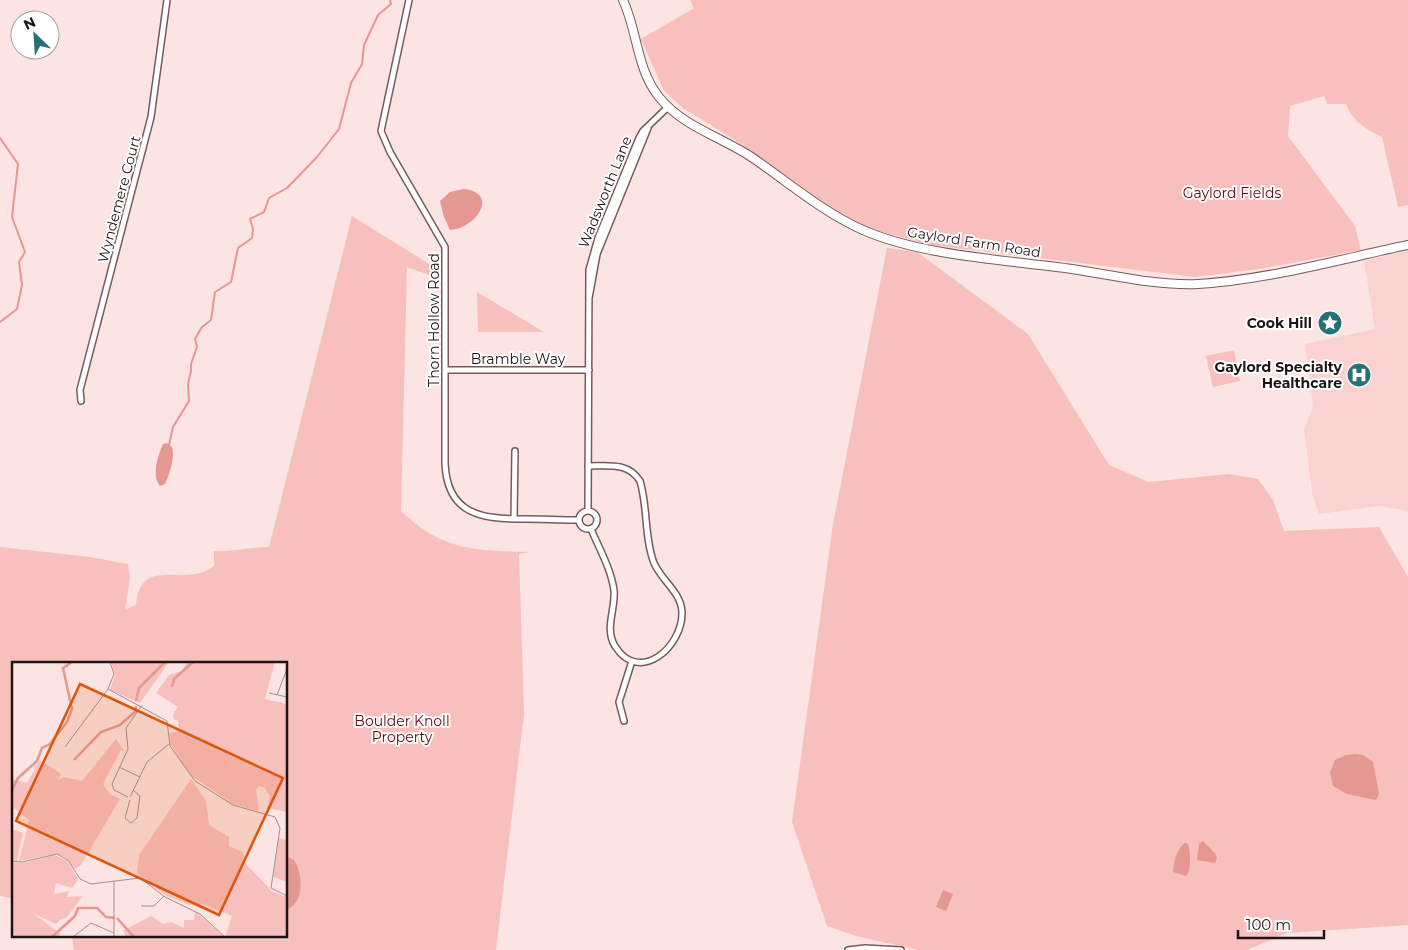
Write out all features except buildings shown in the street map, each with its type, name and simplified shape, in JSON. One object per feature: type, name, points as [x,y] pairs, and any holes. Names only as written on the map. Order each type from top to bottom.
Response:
[{"type":"street","name":"Wyndemere Court","points":[[81,401],[80,390],[151,117],[167,0]]},
{"type":"street","name":"Thorn Hollow Road","points":[[409,0],[381,131],[390,152],[446,247],[445,463],[448,486],[457,501],[473,514],[496,519],[579,520]]},
{"type":"street","name":"Gaylord Farm Road","points":[[623,0],[630,19],[642,68],[653,89],[668,107],[691,124],[752,158],[845,221],[885,238],[917,247],[1162,282],[1198,284],[1257,276],[1408,245]]},
{"type":"street","name":"Wadsworth Lane","points":[[588,511],[589,298],[587,291],[592,254],[636,144],[643,131],[668,107]]},
{"type":"street","name":"Bramble Way","points":[[446,370],[589,370]]},
{"type":"street","points":[[514,451],[514,519]]},
{"type":"street","points":[[588,466],[624,466],[636,475],[642,487],[652,556],[657,570],[675,593],[681,607],[680,627],[666,651],[654,659],[632,661],[616,648],[611,636],[614,589],[591,529]]},
{"type":"street","points":[[588,511],[596,518],[596,523],[591,529],[582,528],[579,520],[583,513],[588,511]]},
{"type":"street","points":[[624,721],[619,702],[632,661]]},
{"type":"street","points":[[848,950],[864,948],[901,950]]},
{"type":"shaded area","points":[[464,189],[475,192],[481,197],[480,211],[468,224],[450,230],[440,201],[450,192]]},
{"type":"shaded area","name":"Gaylord Specialty Healthcare","points":[[1408,251],[1408,511],[1379,506],[1319,514],[1312,493],[1304,429],[1313,406],[1305,344],[1375,329],[1364,261]]},
{"type":"shaded area","points":[[167,443],[172,447],[172,461],[165,484],[160,486],[157,482],[156,465],[163,444]]},
{"type":"shaded area","points":[[1346,755],[1363,755],[1373,762],[1379,794],[1376,800],[1347,794],[1333,786],[1330,773],[1335,760]]},
{"type":"shaded area","points":[[1203,841],[1215,853],[1217,858],[1215,863],[1197,860],[1199,844]]},
{"type":"shaded area","points":[[1185,843],[1188,844],[1190,857],[1190,866],[1186,876],[1173,872],[1176,856]]},
{"type":"shaded area","points":[[288,857],[294,860],[300,880],[299,895],[297,901],[288,909]]},
{"type":"shaded area","points":[[943,890],[953,894],[946,911],[936,907]]},
{"type":"green space","name":"Gaylord Fields","points":[[690,0],[1408,0],[1408,205],[1398,207],[1382,137],[1365,128],[1356,120],[1346,104],[1327,104],[1324,96],[1290,106],[1288,136],[1355,226],[1361,250],[1266,268],[1195,277],[931,245],[871,229],[827,205],[735,140],[683,108],[664,91],[641,39],[694,8]]},
{"type":"green space","name":"Boulder Knoll Property","points":[[352,216],[439,270],[440,279],[407,267],[401,511],[431,534],[461,546],[494,551],[531,552],[519,554],[524,714],[496,950],[74,950],[72,938],[288,938],[288,662],[12,662],[12,899],[0,896],[0,547],[90,557],[128,564],[130,578],[125,610],[136,605],[139,591],[144,583],[151,578],[203,572],[214,566],[214,551],[269,547]]},
{"type":"green space","points":[[887,248],[917,252],[1028,334],[1109,465],[1149,482],[1228,474],[1258,479],[1273,500],[1284,531],[1379,527],[1408,577],[1408,925],[1287,933],[1247,950],[918,950],[856,936],[827,926],[792,822],[833,524]]},
{"type":"green space","points":[[477,292],[544,332],[478,332]]},
{"type":"green space","points":[[1234,350],[1240,381],[1213,387],[1206,356]]},
{"type":"waterway","points":[[169,445],[173,427],[189,401],[188,384],[191,364],[197,347],[195,339],[202,327],[211,320],[215,292],[231,282],[238,248],[252,238],[253,229],[250,219],[264,212],[269,198],[287,188],[317,157],[339,129],[351,83],[362,64],[364,45],[378,15],[391,4],[390,0]]},
{"type":"waterway","points":[[0,138],[18,164],[12,217],[25,252],[19,262],[22,285],[17,309],[0,322]]},
{"type":"place","name":"Cook Hill","points":[[1330,323]]},
{"type":"place","name":"Gaylord Specialty Healthcare","points":[[1359,375]]}]
